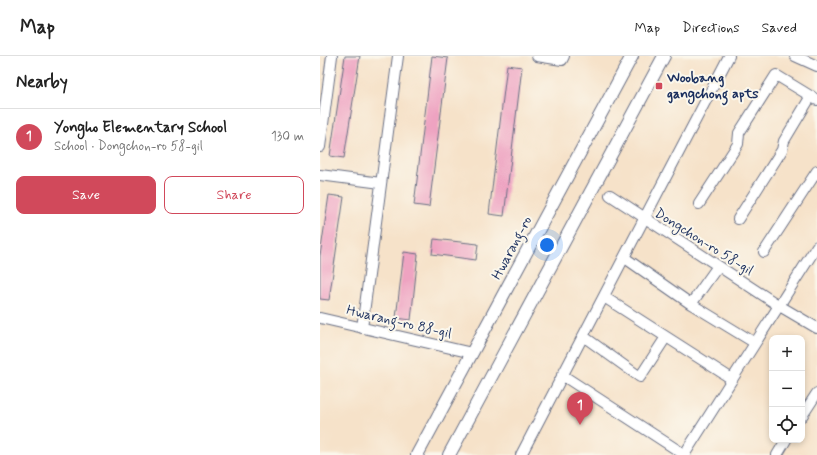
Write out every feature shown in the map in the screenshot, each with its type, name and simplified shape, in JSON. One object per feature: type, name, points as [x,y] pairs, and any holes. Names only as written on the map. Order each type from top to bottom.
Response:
[{"type":"main road","name":"Hwarang-ro","points":[[417,455],[632,56]]},
{"type":"main road","points":[[450,455],[664,56]]},
{"type":"street","points":[[320,147],[332,56]]},
{"type":"street","points":[[362,328],[398,56]]},
{"type":"street","points":[[537,56],[563,58]]},
{"type":"street","points":[[610,195],[645,219],[729,56]]},
{"type":"street","points":[[795,56],[813,64]]},
{"type":"street","points":[[699,204],[738,144],[739,133],[776,75],[814,98],[784,141],[782,150],[738,219]]},
{"type":"street","points":[[764,252],[817,171]]},
{"type":"street","points":[[320,175],[381,183]]},
{"type":"street","name":"Dongchon-ro 58-gil","points":[[521,455],[645,219],[778,305],[817,328]]},
{"type":"street","points":[[562,376],[685,455],[778,305],[817,246]]},
{"type":"street","points":[[625,258],[691,304],[755,343]]},
{"type":"street","points":[[691,304],[718,266]]},
{"type":"street","points":[[604,297],[732,379]]},
{"type":"street","name":"Hwarang-ro 88-gil","points":[[320,318],[472,353]]},
{"type":"street","points":[[583,336],[640,377],[666,338]]},
{"type":"street","points":[[805,411],[817,393]]},
{"type":"street","points":[[777,455],[784,443]]},
{"type":"building","points":[[345,56],[360,56],[344,158],[330,156]]},
{"type":"building","points":[[432,56],[448,58],[429,207],[414,205]]},
{"type":"building","points":[[507,65],[522,67],[504,216],[489,214]]},
{"type":"building","points":[[329,195],[344,197],[329,300],[320,299],[320,256]]},
{"type":"building","points":[[434,239],[478,244],[476,260],[432,254]]},
{"type":"building","points":[[404,252],[418,254],[411,320],[396,318]]},
{"type":"place","name":"Woobang gangchong apts","points":[[659,86]]},
{"type":"place","name":"Yongho Elementary School","points":[[580,425]]}]
